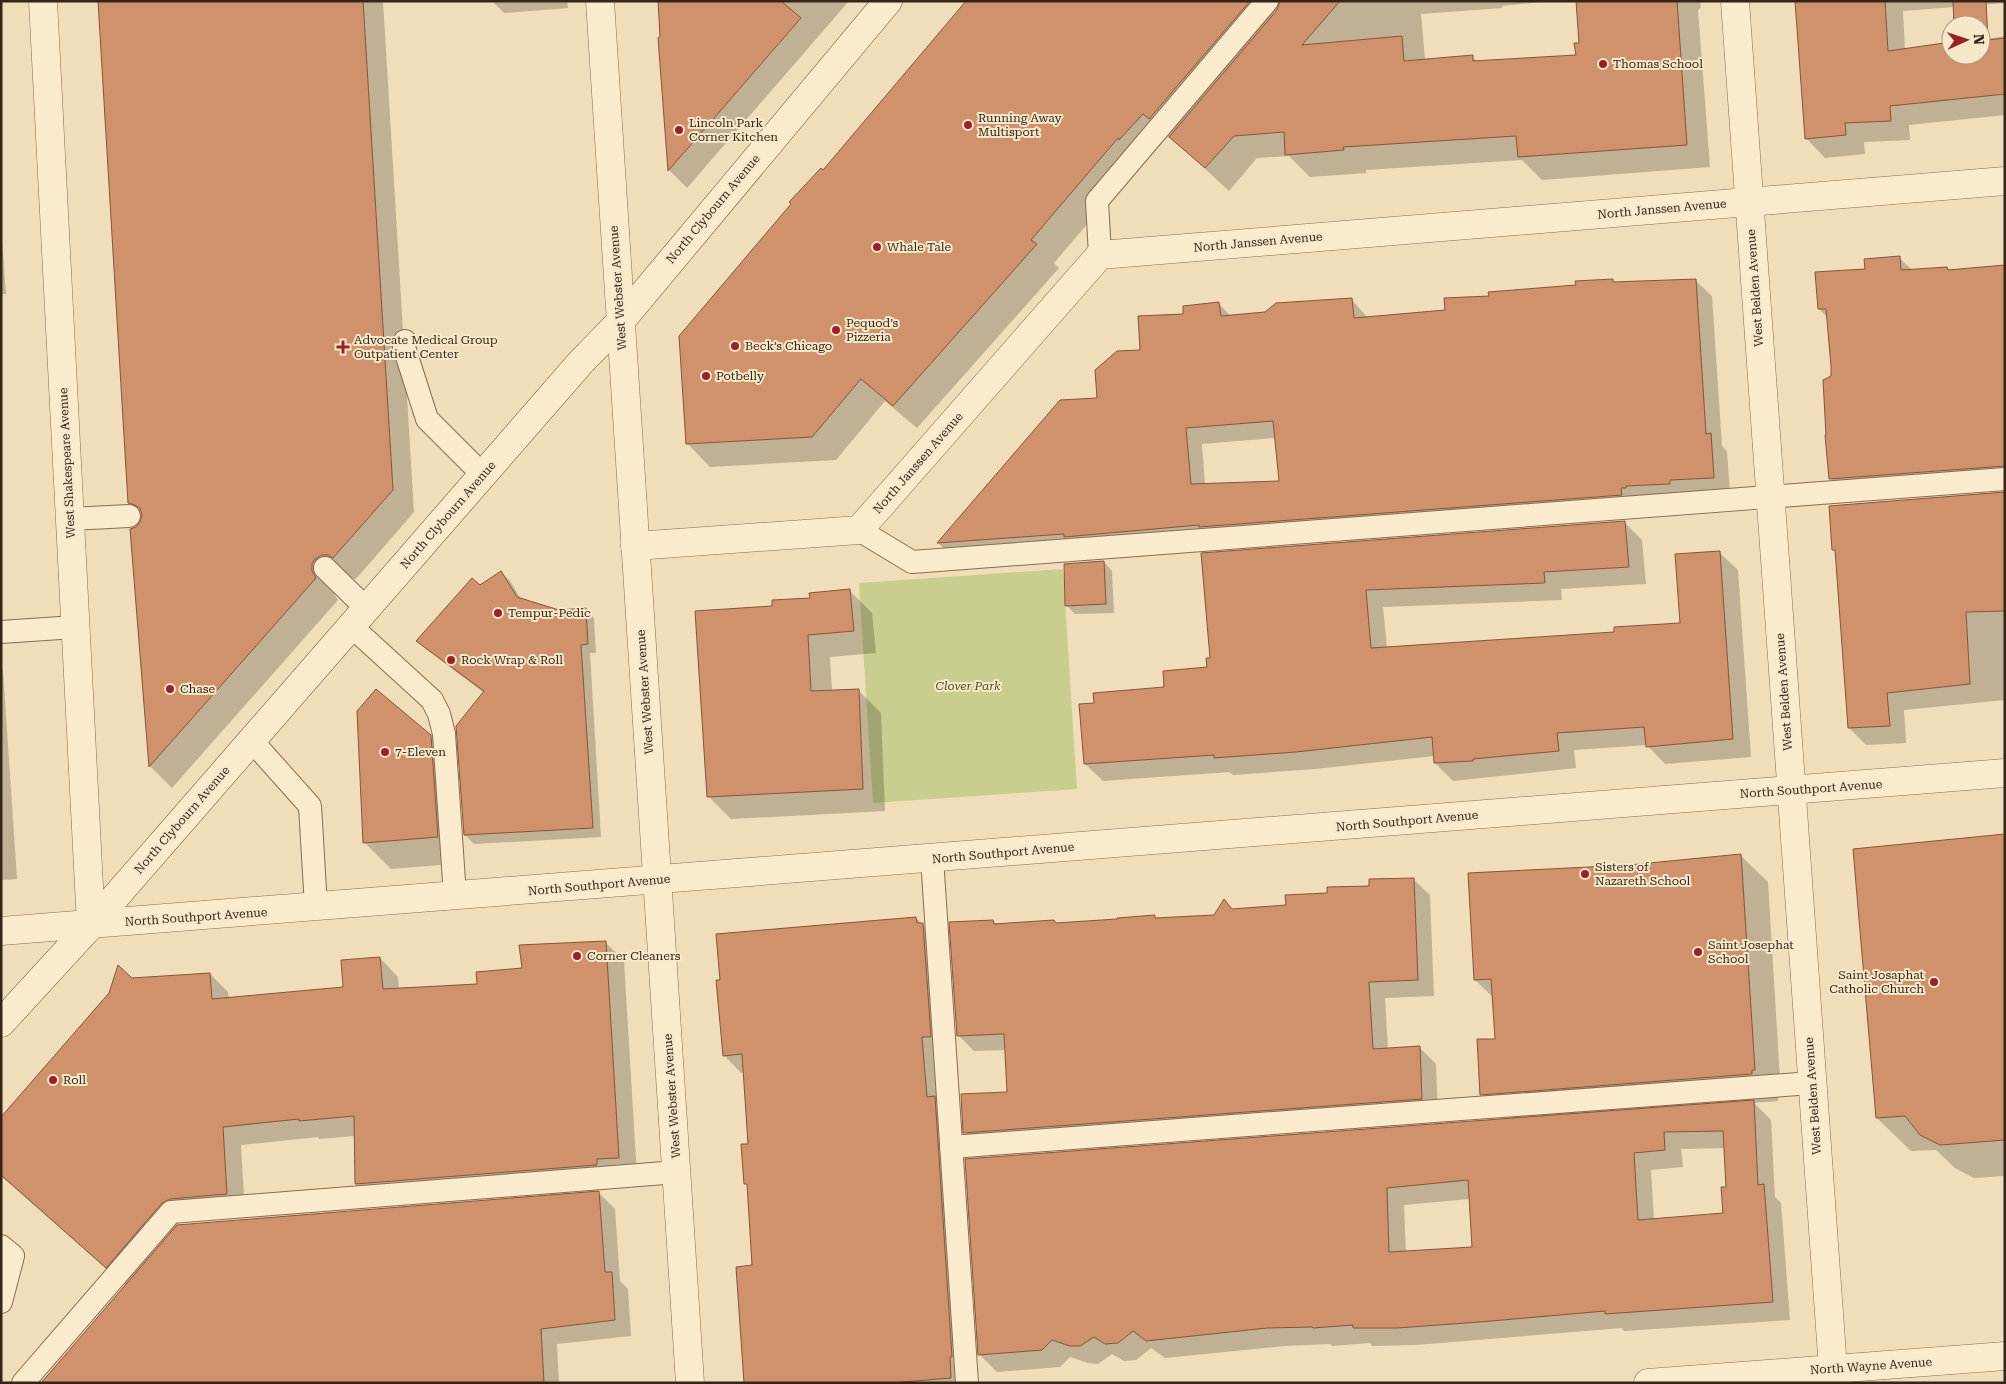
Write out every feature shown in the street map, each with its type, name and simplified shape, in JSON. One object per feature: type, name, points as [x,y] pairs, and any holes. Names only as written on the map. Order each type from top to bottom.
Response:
[{"type":"street","name":"West Shakespeare Avenue","points":[[43,1],[91,925]]},
{"type":"street","name":"West Webster Avenue","points":[[600,1],[690,1383]]},
{"type":"street","name":"North Clybourn Avenue","points":[[1,1023],[91,925],[581,362],[620,322],[888,1]]},
{"type":"street","name":"West Belden Avenue","points":[[1735,1],[1834,1376]]},
{"type":"street","name":"North Janssen Avenue","points":[[859,530],[1100,255],[2005,181]]},
{"type":"street","points":[[635,546],[859,530]]},
{"type":"street","name":"North Southport Avenue","points":[[1,931],[2005,773]]},
{"type":"street","name":"North Wayne Avenue","points":[[1648,1383],[1834,1376],[2005,1356]]},
{"type":"lane","points":[[1100,255],[1097,201],[1267,1]]},
{"type":"lane","points":[[405,341],[404,347],[427,419],[483,475]]},
{"type":"lane","points":[[859,530],[912,562],[2005,479]]},
{"type":"lane","points":[[70,519],[128,516]]},
{"type":"lane","points":[[325,568],[359,617],[432,700],[439,714],[444,734],[455,896]]},
{"type":"lane","points":[[1,632],[75,627]]},
{"type":"lane","points":[[252,741],[310,806],[316,907]]},
{"type":"lane","points":[[932,858],[967,1383]]},
{"type":"lane","points":[[951,1147],[1812,1083]]},
{"type":"lane","points":[[23,1383],[171,1212],[677,1172]]},
{"type":"lane","points":[[1,1246],[13,1256],[1,1302]]},
{"type":"green space","name":"Clover Park","points":[[1063,569],[1077,789],[873,803],[859,583]]},
{"type":"building","points":[[98,1],[363,1],[393,490],[333,558],[328,555],[322,555],[315,559],[312,564],[312,571],[316,578],[149,767],[130,529],[136,527],[142,515],[140,508],[128,503]]},
{"type":"building","points":[[658,1],[781,1],[801,18],[668,171],[658,38],[660,36]]},
{"type":"building","points":[[966,1],[1250,1],[1149,119],[1143,114],[1119,140],[1118,138],[1031,240],[1037,244],[893,406],[861,379],[812,437],[686,444],[679,336],[791,204],[789,202],[821,168],[823,170]]},
{"type":"building","points":[[1280,1],[1340,1],[1302,45],[1402,36],[1404,61],[1473,55],[1473,61],[1576,55],[1574,43],[1579,43],[1576,1],[1677,1],[1687,145],[1518,157],[1516,136],[1343,147],[1344,150],[1285,155],[1284,132],[1234,136],[1205,168],[1169,137],[1277,10]]},
{"type":"building","points":[[1795,1],[1885,1],[1888,51],[1941,43],[1941,65],[1991,65],[1991,40],[2005,38],[2005,94],[1890,106],[1891,121],[1845,123],[1846,135],[1805,139]]},
{"type":"building","points":[[1953,1],[1986,1],[1987,15],[1954,15]]},
{"type":"building","points":[[1900,256],[1901,270],[1947,267],[1948,270],[2005,265],[2005,466],[1829,479],[1823,380],[1831,376],[1831,366],[1826,309],[1818,309],[1815,272],[1865,269],[1864,259]]},
{"type":"building","points":[[1613,279],[1613,282],[1696,279],[1706,434],[1711,433],[1714,478],[1670,480],[1670,484],[1626,486],[1626,488],[1621,488],[1622,495],[1199,527],[1199,525],[1064,537],[1064,534],[937,543],[1060,400],[1097,398],[1095,370],[1117,351],[1140,350],[1138,316],[1183,314],[1183,306],[1219,302],[1221,316],[1265,312],[1276,303],[1352,298],[1354,318],[1445,310],[1444,298],[1489,296],[1488,292],[1576,285],[1575,281]],"holes":[[[1273,421],[1279,481],[1191,484],[1186,428]]]},
{"type":"building","points":[[2005,492],[2005,611],[1966,612],[1970,684],[1887,693],[1890,726],[1848,728],[1835,550],[1832,550],[1829,506]]},
{"type":"building","points":[[1625,521],[1629,567],[1544,572],[1545,583],[1366,590],[1371,648],[1614,632],[1614,627],[1680,623],[1675,554],[1720,551],[1733,739],[1646,747],[1644,727],[1557,733],[1559,751],[1473,759],[1473,761],[1434,763],[1432,737],[1296,752],[1214,758],[1214,755],[1084,764],[1079,704],[1094,703],[1093,693],[1164,687],[1163,671],[1207,667],[1206,658],[1210,658],[1201,553]]},
{"type":"building","points":[[1104,561],[1106,604],[1065,606],[1064,564]]},
{"type":"building","points":[[501,571],[517,597],[559,610],[586,608],[588,644],[581,645],[593,828],[464,835],[456,726],[484,691],[416,641],[472,578],[480,585]]},
{"type":"building","points":[[850,589],[854,631],[808,635],[811,691],[859,689],[863,789],[707,797],[695,611],[772,606],[772,600],[810,598],[809,593]]},
{"type":"building","name":"7-Eleven","points":[[376,689],[431,735],[438,837],[363,843],[357,711]]},
{"type":"building","name":"Saint Josaphat Catholic Church","points":[[2005,834],[2005,1140],[1940,1145],[1920,1135],[1905,1116],[1876,1118],[1853,849]]},
{"type":"building","points":[[1741,854],[1755,1070],[1752,1070],[1752,1074],[1480,1095],[1477,1039],[1495,1039],[1491,979],[1474,980],[1468,873],[1629,865]]},
{"type":"building","points":[[1414,878],[1418,980],[1369,982],[1373,1049],[1420,1046],[1422,1099],[963,1133],[961,1094],[1007,1092],[1004,1034],[957,1036],[949,922],[993,920],[994,924],[1054,920],[1056,923],[1155,915],[1155,918],[1214,915],[1224,899],[1232,909],[1286,905],[1285,895],[1327,893],[1327,887],[1369,886],[1369,879]]},
{"type":"building","points":[[916,917],[917,923],[923,923],[931,1037],[922,1037],[927,1097],[935,1096],[952,1357],[950,1357],[951,1378],[891,1383],[744,1383],[736,1267],[752,1265],[747,1184],[744,1184],[741,1144],[748,1144],[742,1054],[723,1056],[716,980],[720,980],[716,934]]},
{"type":"building","points":[[606,941],[619,1158],[597,1159],[597,1165],[355,1184],[354,1116],[299,1121],[299,1119],[223,1127],[227,1194],[170,1199],[162,1203],[106,1268],[1,1175],[1,1117],[109,993],[118,965],[132,978],[210,973],[212,999],[343,987],[341,960],[380,957],[383,989],[477,984],[476,972],[522,968],[519,945]]},
{"type":"building","points":[[1754,1100],[1758,1185],[1764,1184],[1773,1302],[1605,1314],[1605,1311],[1397,1328],[1353,1328],[1353,1325],[1313,1328],[1267,1328],[1146,1341],[1133,1331],[1118,1343],[1105,1344],[1094,1337],[1080,1346],[1070,1346],[1052,1340],[1042,1350],[978,1355],[965,1159]],"holes":[[[1723,1131],[1726,1187],[1721,1187],[1723,1213],[1638,1220],[1634,1153],[1665,1150],[1664,1132]],[[1468,1180],[1472,1247],[1389,1252],[1387,1188]]]},
{"type":"building","points":[[599,1191],[605,1272],[612,1272],[615,1320],[541,1329],[544,1383],[41,1383],[177,1225]]},
{"type":"place","name":"Thomas School","points":[[1603,64]]},
{"type":"place","name":"Running Away Multisport","points":[[968,125]]},
{"type":"place","name":"Lincoln Park Corner Kitchen","points":[[679,130]]},
{"type":"place","name":"Whale Tale","points":[[877,247]]},
{"type":"place","name":"Pequod’s Pizzeria","points":[[836,330]]},
{"type":"place","name":"Beck’s Chicago","points":[[735,346]]},
{"type":"place","name":"Advocate Medical Group Outpatient Center","points":[[343,347]]},
{"type":"place","name":"Potbelly","points":[[706,376]]},
{"type":"place","name":"Tempur-Pedic","points":[[498,613]]},
{"type":"place","name":"Rock Wrap & Roll","points":[[451,660]]},
{"type":"place","name":"Chase","points":[[170,689]]},
{"type":"place","name":"7-Eleven","points":[[385,752]]},
{"type":"place","name":"Sisters of Nazareth School","points":[[1585,874]]},
{"type":"place","name":"Saint Josephat School","points":[[1698,952]]},
{"type":"place","name":"Corner Cleaners","points":[[577,956]]},
{"type":"place","name":"Saint Josaphat Catholic Church","points":[[1934,982]]},
{"type":"place","name":"Roll","points":[[53,1080]]}]
